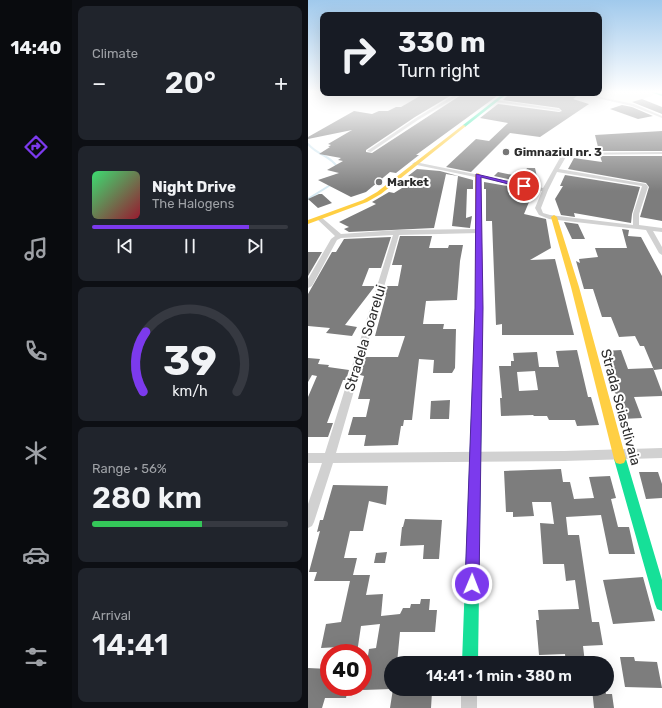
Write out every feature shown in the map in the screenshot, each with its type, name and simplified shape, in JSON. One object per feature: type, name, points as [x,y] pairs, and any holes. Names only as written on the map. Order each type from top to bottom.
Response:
[{"type":"street","points":[[369,151],[409,125]]},
{"type":"street","points":[[308,222],[372,197],[465,125]]},
{"type":"street","points":[[662,153],[569,153],[563,156],[545,190],[538,211],[543,215],[554,218],[662,230]]},
{"type":"street","points":[[415,164],[478,175],[545,190]]},
{"type":"street","points":[[556,170],[644,185],[646,187],[636,214],[636,228]]},
{"type":"street","points":[[470,656],[480,231],[478,175]]},
{"type":"street","points":[[319,218],[339,236]]},
{"type":"street","name":"Strada Sciastlivaia","points":[[554,218],[575,287],[619,455],[662,604]]},
{"type":"street","points":[[649,229],[662,253]]},
{"type":"street","points":[[308,286],[334,239],[339,236],[397,232],[480,231]]},
{"type":"street","name":"Stradela Soarelui","points":[[308,522],[329,459],[397,232]]},
{"type":"street","points":[[308,458],[329,459],[619,455],[662,453]]},
{"type":"street","points":[[468,708],[469,696]]},
{"type":"building","points":[[329,125],[403,125],[366,150],[366,152],[372,153],[415,125],[457,125],[416,155],[419,155],[396,173],[390,172],[366,192],[351,197],[318,180],[339,173],[327,170],[343,161],[338,160],[341,158],[319,154],[330,147],[328,147],[331,145],[328,144],[352,130],[308,139],[308,137]]},
{"type":"building","points":[[506,125],[558,125],[540,137],[510,133],[471,172],[446,167],[476,139],[489,141]]},
{"type":"building","points":[[662,131],[662,151],[599,151],[595,135]]},
{"type":"building","points":[[600,156],[662,156],[662,221],[640,217],[649,187],[646,183],[568,169],[574,158],[602,162]]},
{"type":"building","points":[[527,168],[535,168],[539,186],[494,176],[498,172],[513,175],[516,171],[525,172]]},
{"type":"building","points":[[417,169],[440,171],[473,180],[473,189],[467,189],[466,218],[472,216],[470,228],[452,226],[458,176],[446,174],[434,228],[349,232],[344,229],[349,227],[339,222],[376,204],[372,202],[389,192],[394,193],[418,178],[408,176]]},
{"type":"building","points":[[565,175],[640,187],[632,214],[631,223],[574,213],[575,217],[561,215],[555,199],[563,186],[560,186]]},
{"type":"building","points":[[484,182],[536,191],[524,214],[546,219],[551,248],[530,260],[555,259],[574,335],[502,335],[502,324],[496,325],[492,221],[486,221],[486,189],[484,189]]},
{"type":"building","points":[[322,194],[332,203],[318,208],[308,199]]},
{"type":"building","points":[[564,222],[578,224],[585,239],[572,239]]},
{"type":"building","points":[[622,229],[629,230],[628,236],[641,237],[662,276],[662,369],[654,370],[644,346],[640,346],[635,336],[619,337],[611,317],[602,317],[593,289],[584,289],[576,261],[580,263],[579,259],[598,257],[595,248],[627,248]]},
{"type":"building","points":[[400,236],[432,236],[429,248],[448,248],[449,245],[463,245],[460,261],[457,300],[426,301],[423,324],[444,324],[443,329],[456,329],[455,368],[452,373],[433,373],[434,360],[419,359],[412,420],[404,420],[403,426],[401,426],[398,445],[364,446],[366,435],[348,435],[353,417],[366,417],[370,399],[358,399],[364,376],[360,375],[365,357],[398,357],[405,336],[375,336],[386,295],[383,295],[386,286],[398,286],[402,265],[392,265]]},
{"type":"building","points":[[391,237],[381,268],[369,268],[362,286],[375,286],[345,325],[357,327],[352,336],[326,333],[330,328],[308,326],[308,294],[332,252],[336,252],[344,239]]},
{"type":"building","points":[[308,252],[322,252],[308,276]]},
{"type":"building","points":[[577,350],[588,397],[591,397],[599,425],[577,426],[575,420],[549,420],[547,416],[501,416],[500,398],[502,398],[499,366],[511,366],[511,361],[514,361],[513,353],[537,352],[539,367],[559,367],[556,351]],"holes":[[[535,371],[538,390],[519,391],[517,372]]]},
{"type":"building","points":[[621,350],[628,369],[653,368],[662,392],[662,396],[634,397],[642,418],[622,419],[606,366],[610,366],[605,351]]},
{"type":"building","points":[[308,358],[320,359],[318,364],[329,365],[328,367],[349,370],[346,380],[343,380],[327,423],[333,423],[328,437],[308,437],[308,397],[317,376],[312,375],[308,382]]},
{"type":"building","points":[[450,400],[449,419],[430,419],[431,401]]},
{"type":"building","points":[[561,469],[563,482],[570,482],[574,499],[594,498],[589,477],[610,476],[616,498],[611,499],[618,527],[629,527],[635,554],[609,554],[601,515],[566,517],[568,535],[579,535],[592,622],[599,622],[603,645],[583,646],[584,656],[565,656],[565,654],[539,655],[536,620],[539,620],[538,610],[579,609],[575,580],[566,581],[564,564],[543,564],[540,523],[554,524],[551,502],[532,502],[534,516],[513,517],[513,512],[506,512],[504,471]]},
{"type":"building","points":[[639,472],[658,472],[662,484],[662,498],[646,499]]},
{"type":"building","points":[[333,485],[388,486],[386,505],[369,501],[363,531],[350,531],[344,558],[357,558],[353,575],[370,575],[366,595],[383,594],[381,616],[400,614],[403,608],[410,608],[411,604],[420,604],[421,599],[430,599],[429,610],[437,610],[435,632],[400,632],[398,656],[384,656],[384,689],[372,690],[372,649],[376,648],[380,624],[361,626],[358,644],[322,644],[326,624],[341,622],[350,581],[314,581],[317,572],[309,572],[320,531],[317,532],[320,520],[323,520]]},
{"type":"building","points":[[405,519],[442,520],[439,559],[423,559],[424,545],[400,546],[402,527]]},
{"type":"building","points":[[387,552],[385,563],[374,563],[376,553]]},
{"type":"building","points":[[643,577],[655,621],[613,624],[603,580]]},
{"type":"building","points":[[620,657],[634,657],[635,661],[657,662],[662,688],[625,687]]},
{"type":"building","points":[[308,668],[320,669],[320,696],[346,696],[346,698],[325,698],[322,708],[308,708]]},
{"type":"building","points":[[392,696],[432,696],[431,708],[390,708]]},
{"type":"building","points":[[593,696],[612,696],[614,708],[594,708]]},
{"type":"waterway","points":[[308,144],[335,163],[338,168]]},
{"type":"waterway","points":[[308,199],[332,184]]},
{"type":"traffic: fast","points":[[470,656],[477,388]]},
{"type":"traffic: fast","points":[[620,459],[662,604]]},
{"type":"traffic: slow","points":[[308,222],[365,201],[379,193],[464,126]]},
{"type":"traffic: slow","points":[[477,388],[479,308],[478,175]]},
{"type":"traffic: slow","points":[[554,217],[575,287],[620,459]]},
{"type":"place","name":"Gimnaziul nr. 3","points":[[506,152]]},
{"type":"place","name":"Market","points":[[379,182]]},
{"type":"route","points":[[472,584],[479,308],[480,216],[478,175],[524,186]]}]
